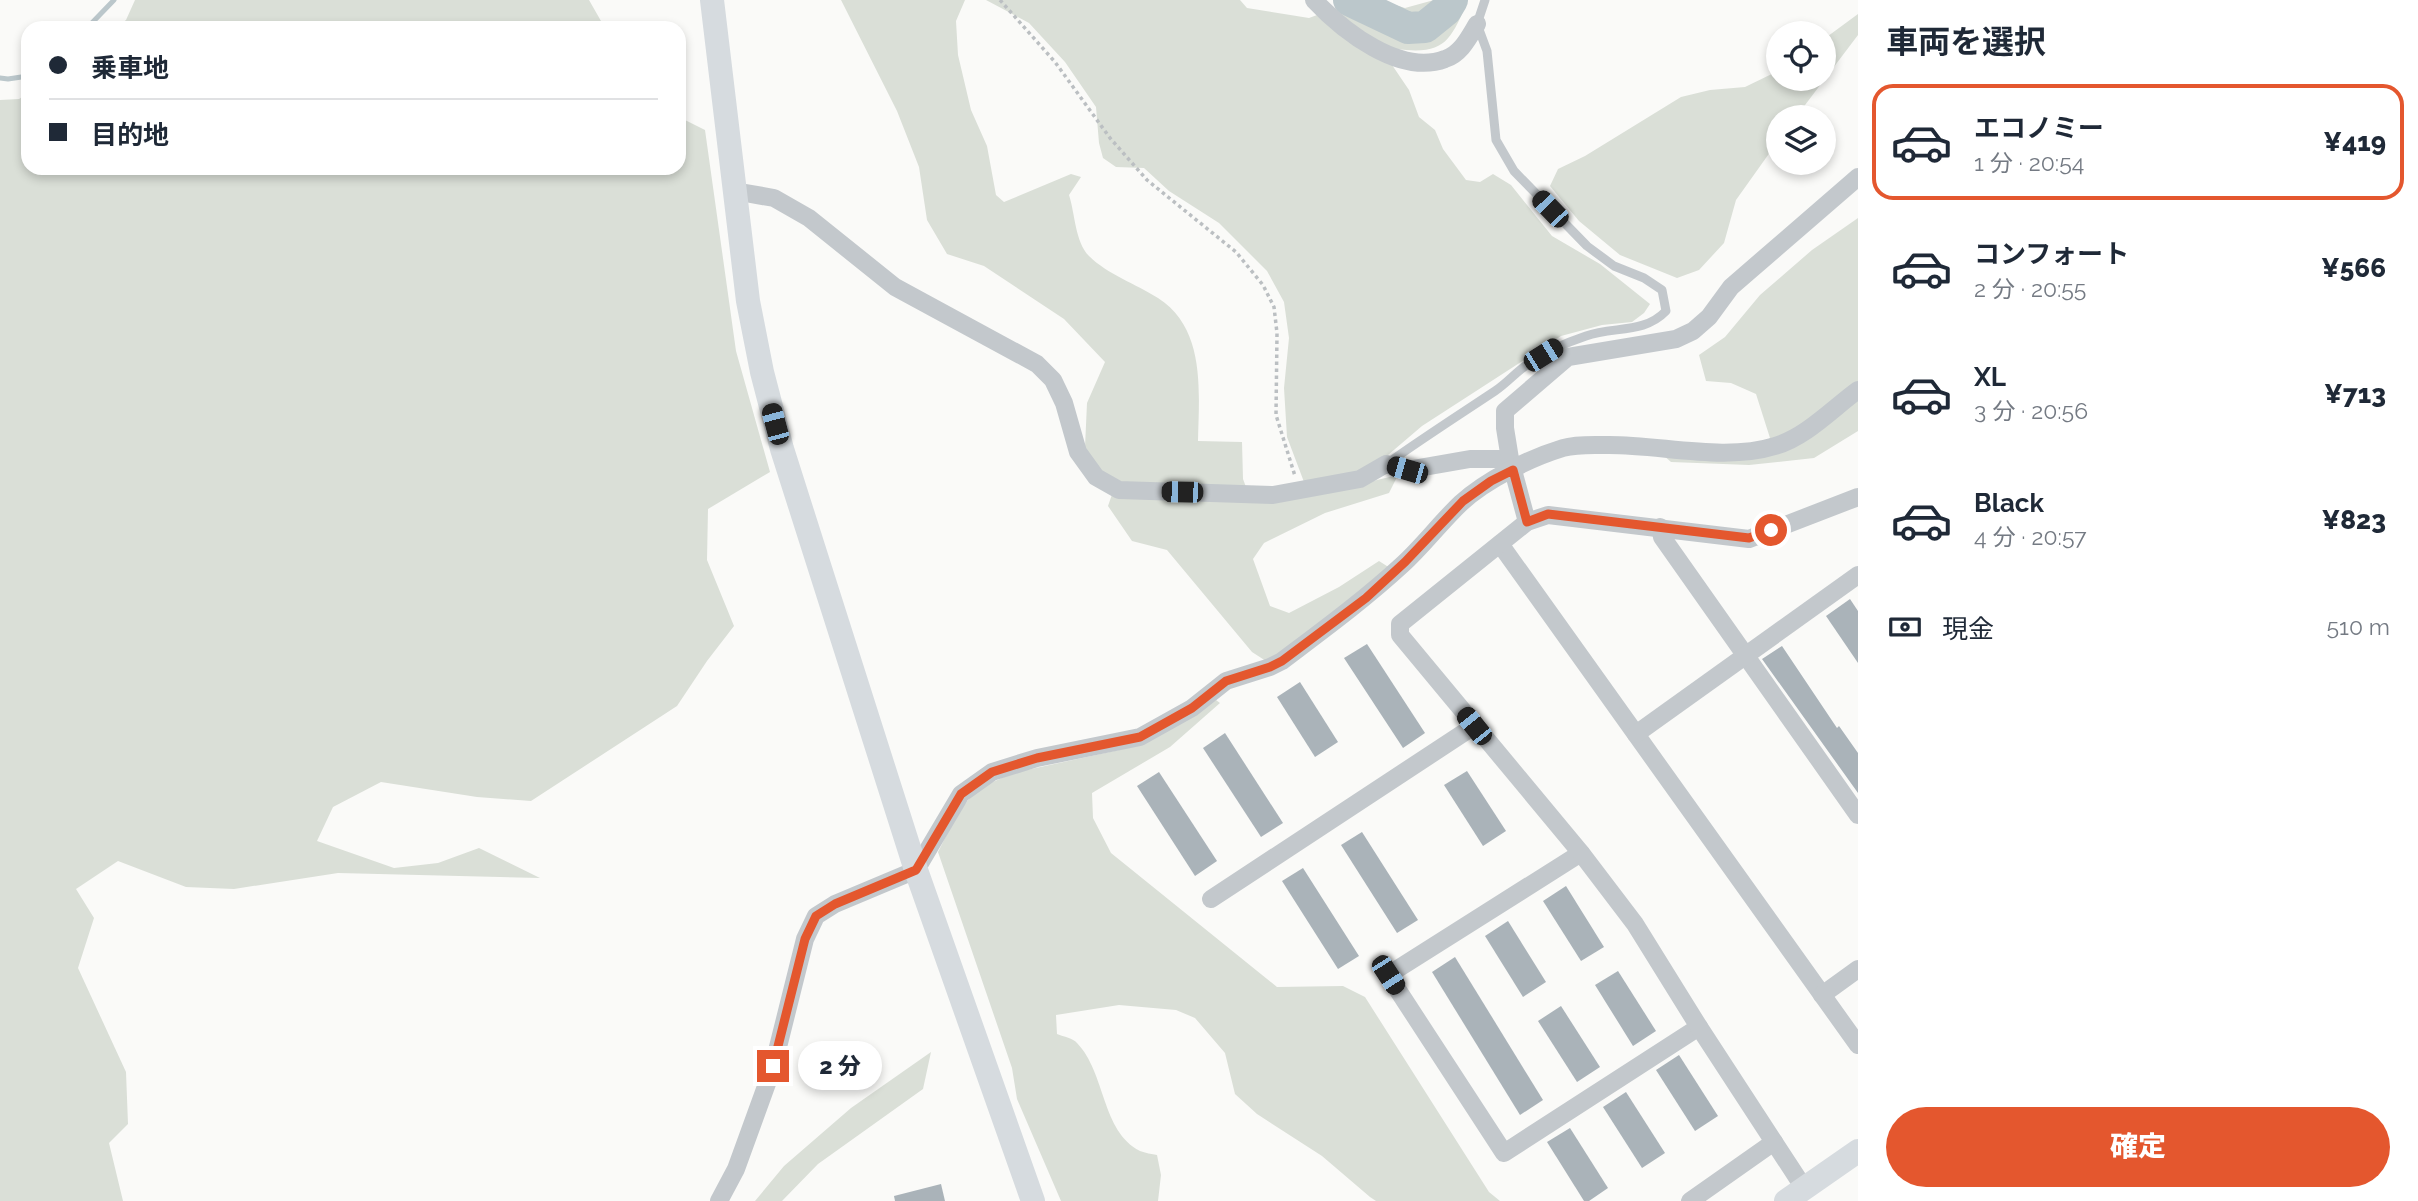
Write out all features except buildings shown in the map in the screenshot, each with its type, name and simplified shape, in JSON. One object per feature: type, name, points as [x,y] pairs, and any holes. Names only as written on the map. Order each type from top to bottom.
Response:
[{"type":"street","points":[[712,0],[748,301],[772,411],[916,870],[1033,1201]]},
{"type":"street","points":[[1314,0],[1327,14],[1384,54],[1413,63],[1446,60],[1464,45],[1477,24]]},
{"type":"street","points":[[1527,522],[1511,465],[1505,411],[1568,357],[1676,339],[1693,331],[1710,317],[1731,287],[1858,177]]},
{"type":"street","points":[[734,191],[774,198],[809,218],[895,287],[1037,364],[1053,380],[1064,403],[1078,452],[1096,477],[1119,490],[1273,495],[1360,479],[1386,464],[1407,470],[1470,459],[1511,465]]},
{"type":"street","points":[[719,1201],[740,1158],[769,1079],[805,939],[816,916],[835,904],[916,870],[961,794],[992,772],[1037,758],[1140,737],[1192,708],[1226,681],[1282,661],[1366,598],[1405,562],[1463,501],[1511,465],[1566,447],[1587,445],[1628,444],[1709,452],[1740,452],[1775,446],[1804,432],[1858,390]]},
{"type":"street","points":[[1858,497],[1749,538],[1548,514],[1527,522],[1400,624],[1400,635],[1580,853],[1635,924],[1774,1142],[1795,1195],[1858,1151]]},
{"type":"street","points":[[1660,527],[1662,537],[1858,816]]},
{"type":"street","points":[[1500,544],[1858,1045]]},
{"type":"street","points":[[1636,734],[1856,582]]},
{"type":"street","points":[[1211,900],[1474,726]]},
{"type":"street","points":[[1580,853],[1388,975],[1504,1153],[1699,1027]]},
{"type":"street","points":[[1822,995],[1858,969]]},
{"type":"street","points":[[1690,1201],[1774,1142]]},
{"type":"lane","points":[[1386,464],[1558,345],[1590,334],[1647,326],[1665,311],[1662,290],[1644,278],[1614,266],[1587,246],[1514,171],[1496,141],[1487,51],[1477,24],[1485,0]]},
{"type":"path","points":[[1000,0],[1055,62],[1110,138],[1147,180],[1236,252],[1264,285],[1274,307],[1277,333],[1276,415],[1300,491]]},
{"type":"shaded area","points":[[135,0],[589,0],[601,21],[125,21]]},
{"type":"shaded area","points":[[841,0],[965,0],[956,21],[958,55],[971,110],[987,146],[996,195],[1004,202],[1071,174],[1081,177],[1069,195],[1084,250],[1104,268],[1158,298],[1174,311],[1185,326],[1196,362],[1198,441],[1242,442],[1243,479],[1252,503],[1339,489],[1398,475],[1389,493],[1325,513],[1264,543],[1253,559],[1270,606],[1289,613],[1339,587],[1379,561],[1390,568],[1269,663],[1252,652],[1167,550],[1132,541],[1108,506],[1117,480],[1097,474],[1085,447],[1087,403],[1105,362],[1064,319],[984,266],[947,254],[927,220],[919,167],[897,111]]},
{"type":"shaded area","points":[[986,0],[1240,0],[1247,8],[1309,18],[1336,8],[1338,0],[1379,0],[1405,8],[1434,0],[1468,0],[1456,26],[1444,42],[1425,50],[1396,49],[1388,59],[1409,90],[1419,117],[1435,130],[1443,149],[1466,180],[1480,182],[1493,174],[1511,185],[1552,236],[1600,264],[1650,304],[1644,313],[1632,322],[1602,325],[1561,336],[1422,426],[1381,461],[1354,475],[1304,482],[1287,437],[1284,388],[1289,338],[1284,302],[1267,271],[1219,223],[1169,191],[1144,168],[1116,167],[1103,158],[1096,107],[1065,62],[1029,23]]},
{"type":"shaded area","points":[[1858,14],[1858,35],[1836,64],[1836,30]]},
{"type":"shaded area","points":[[1766,77],[1766,91],[1816,91],[1805,105],[1766,105],[1766,158],[1736,200],[1724,243],[1699,270],[1677,278],[1620,255],[1579,221],[1550,186],[1558,169],[1585,156],[1681,97],[1710,90],[1745,87]]},
{"type":"shaded area","points":[[21,98],[21,175],[686,175],[686,120],[705,130],[736,351],[770,472],[708,509],[707,560],[734,626],[677,706],[531,801],[477,797],[381,782],[333,807],[317,841],[394,868],[438,863],[479,848],[540,878],[338,873],[234,889],[186,887],[118,861],[76,889],[94,918],[78,968],[126,1072],[128,1124],[109,1143],[123,1201],[0,1201],[0,100]]},
{"type":"shaded area","points":[[1858,218],[1858,431],[1814,458],[1749,465],[1671,462],[1662,454],[1751,457],[1770,438],[1756,394],[1731,383],[1706,381],[1699,355],[1725,337],[1760,295],[1812,250]]},
{"type":"shaded area","points":[[1216,700],[1220,703],[1170,747],[1092,793],[1093,818],[1111,853],[1277,987],[1343,986],[1365,997],[1489,1192],[1500,1201],[1376,1201],[1322,1156],[1257,1114],[1235,1094],[1225,1053],[1195,1018],[1176,1010],[1119,1005],[1056,1015],[1057,1034],[1075,1041],[1086,1055],[1111,1116],[1127,1142],[1140,1151],[1157,1155],[1161,1175],[1158,1201],[1061,1201],[1017,1099],[1012,1068],[938,852],[957,814],[977,789],[1013,773],[1119,750],[1160,735]]},
{"type":"shaded area","points":[[931,1052],[923,1089],[818,1164],[782,1201],[755,1201],[784,1166],[851,1108]]},
{"type":"waterway","points":[[94,21],[114,0]]},
{"type":"waterway","points":[[1349,0],[1408,28],[1425,27],[1446,10],[1452,0]]},
{"type":"waterway","points":[[0,78],[21,77]]},
{"type":"route","points":[[773,1066],[805,939],[816,916],[835,904],[916,870],[961,794],[992,772],[1037,758],[1140,737],[1192,708],[1226,681],[1282,661],[1366,598],[1405,562],[1463,501],[1491,481],[1513,470],[1527,522],[1548,514],[1749,538],[1771,530]]}]
